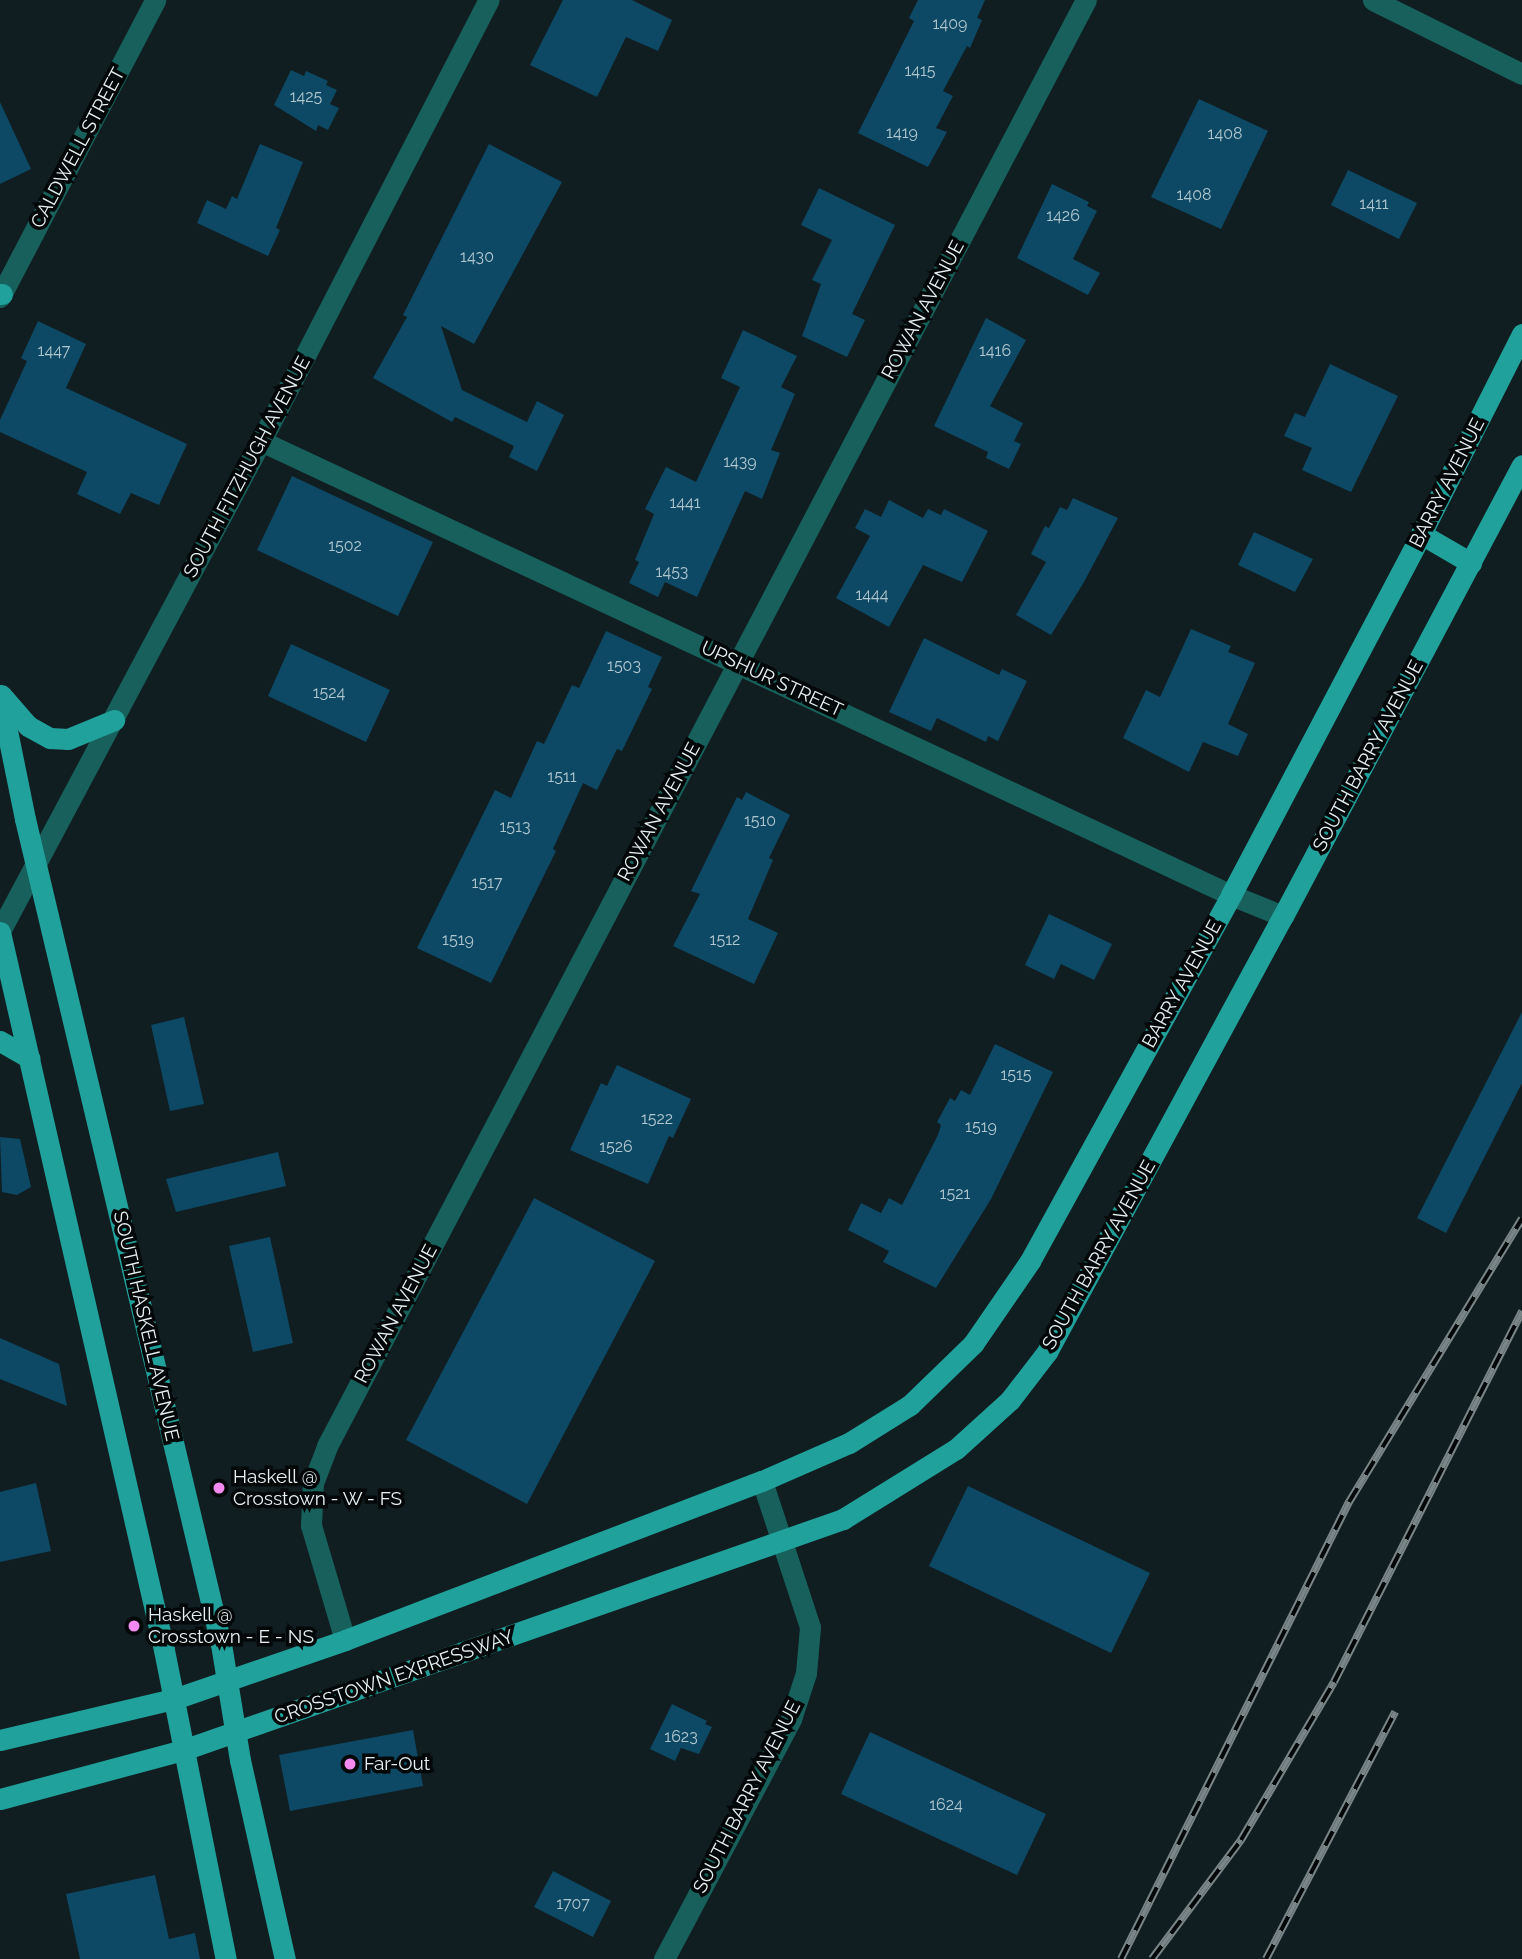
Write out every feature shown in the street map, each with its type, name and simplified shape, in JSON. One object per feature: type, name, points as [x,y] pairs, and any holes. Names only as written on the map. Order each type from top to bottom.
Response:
[{"type":"main road","name":"BARRY AVENUE","points":[[762,1481],[849,1443],[910,1405],[973,1344],[1030,1261],[1231,895],[1421,534],[1522,334]]},
{"type":"main road","name":"SOUTH BARRY AVENUE","points":[[784,1540],[843,1519],[956,1449],[1010,1400],[1047,1352],[1283,916],[1522,465]]},
{"type":"main road","points":[[1421,534],[1471,563]]},
{"type":"main road","points":[[0,695],[29,726],[50,738],[68,739],[114,720]]},
{"type":"main road","name":"SOUTH HASKELL AVENUE","points":[[0,695],[228,1683],[285,1959]]},
{"type":"main road","points":[[0,932],[174,1699],[226,1959]]},
{"type":"main road","points":[[0,1041],[30,1058]]},
{"type":"main road","points":[[0,1740],[174,1699],[228,1683],[762,1481]]},
{"type":"main road","name":"CROSSTOWN EXPRESSWAY","points":[[0,1799],[183,1750],[784,1540]]},
{"type":"street","name":"CALDWELL STREET","points":[[1,295],[155,0]]},
{"type":"street","name":"SOUTH FITZHUGH AVENUE","points":[[0,932],[261,442],[489,0]]},
{"type":"street","name":"ROWAN AVENUE","points":[[345,1640],[311,1525],[313,1483],[327,1446],[1086,0]]},
{"type":"street","points":[[1373,0],[1522,74]]},
{"type":"street","name":"UPSHUR STREET","points":[[261,442],[1231,895],[1283,916]]},
{"type":"street","points":[[762,1481],[784,1540]]},
{"type":"street","name":"SOUTH BARRY AVENUE","points":[[664,1959],[791,1718],[806,1673],[810,1627],[784,1540]]},
{"type":"building","points":[[563,0],[632,0],[672,20],[658,51],[626,37],[597,97],[530,65]]},
{"type":"building","points":[[918,0],[985,0],[977,18],[982,20],[970,48],[967,46],[943,91],[953,96],[936,128],[947,132],[928,167],[858,133],[914,21],[909,18]]},
{"type":"building","points":[[291,70],[304,76],[306,71],[328,81],[326,85],[337,90],[330,104],[339,108],[328,130],[318,125],[316,131],[274,105]]},
{"type":"building","points":[[1199,99],[1268,131],[1221,229],[1151,197]]},
{"type":"building","points":[[0,102],[31,169],[0,184]]},
{"type":"building","points":[[260,144],[303,162],[276,228],[280,230],[268,256],[197,223],[207,200],[226,209],[232,196],[237,199]]},
{"type":"building","points":[[489,144],[562,182],[474,344],[441,326],[462,390],[527,422],[537,401],[564,415],[537,471],[509,457],[514,446],[455,417],[452,422],[373,378],[407,317],[403,315]]},
{"type":"building","points":[[1348,170],[1417,203],[1399,239],[1331,205]]},
{"type":"building","points":[[1052,184],[1089,202],[1087,206],[1097,211],[1073,259],[1100,273],[1088,295],[1017,258]]},
{"type":"building","points":[[819,188],[895,225],[852,314],[865,320],[847,357],[802,336],[821,284],[812,280],[832,240],[801,225]]},
{"type":"building","points":[[986,318],[1026,340],[990,406],[1023,423],[1014,441],[1021,444],[1009,469],[986,458],[988,452],[934,426]]},
{"type":"building","points":[[38,321],[86,344],[66,388],[187,444],[159,505],[131,493],[120,514],[77,494],[87,472],[0,432],[0,420],[27,361],[21,358]]},
{"type":"building","points":[[743,330],[797,356],[781,387],[795,394],[771,450],[780,453],[762,499],[745,491],[697,597],[665,582],[658,597],[629,583],[639,562],[635,560],[654,514],[645,509],[666,467],[696,482],[740,387],[721,378]]},
{"type":"building","points":[[1330,364],[1398,396],[1351,492],[1302,470],[1312,448],[1284,436],[1295,413],[1305,417]]},
{"type":"building","points":[[292,476],[433,542],[398,616],[257,550]]},
{"type":"building","points":[[1073,498],[1118,518],[1084,582],[1051,635],[1016,615],[1046,562],[1031,554],[1045,526],[1049,528],[1060,507],[1067,510]]},
{"type":"building","points":[[889,500],[923,518],[928,509],[941,515],[944,509],[988,531],[962,582],[923,565],[889,627],[836,598],[870,536],[855,528],[865,509],[881,517]]},
{"type":"building","points":[[1254,532],[1313,559],[1295,592],[1238,565]]},
{"type":"building","points":[[1191,629],[1231,646],[1228,652],[1255,663],[1228,724],[1248,734],[1238,756],[1203,742],[1189,772],[1123,738],[1146,690],[1160,697]]},
{"type":"building","points":[[606,631],[662,657],[648,687],[652,689],[622,751],[617,749],[597,790],[583,783],[553,849],[556,851],[491,983],[417,948],[495,790],[511,798],[537,741],[544,744],[572,685],[579,688]]},
{"type":"building","points":[[924,638],[999,675],[1002,669],[1027,681],[998,741],[988,736],[986,742],[937,718],[931,731],[889,712]]},
{"type":"building","points":[[291,644],[390,690],[366,742],[268,696]]},
{"type":"building","points":[[746,792],[790,815],[769,858],[773,860],[748,919],[778,933],[754,984],[673,946],[700,894],[691,891],[737,797],[742,800]]},
{"type":"building","points":[[1049,914],[1112,944],[1094,980],[1061,964],[1054,979],[1025,965]]},
{"type":"building","points":[[1522,1012],[1522,1083],[1446,1233],[1417,1218]]},
{"type":"building","points":[[184,1017],[204,1104],[170,1111],[151,1025]]},
{"type":"building","points":[[995,1044],[1053,1072],[991,1199],[936,1288],[883,1262],[889,1251],[848,1230],[861,1203],[881,1213],[889,1198],[902,1205],[938,1135],[941,1125],[937,1122],[950,1098],[955,1101],[961,1090],[970,1095]]},
{"type":"building","points":[[617,1065],[691,1099],[673,1138],[669,1136],[648,1184],[570,1150],[601,1083],[607,1086]]},
{"type":"building","points":[[0,1137],[20,1139],[31,1187],[17,1195],[2,1192]]},
{"type":"building","points":[[278,1152],[286,1186],[176,1212],[166,1179]]},
{"type":"building","points":[[534,1198],[655,1261],[527,1504],[406,1440]]},
{"type":"building","points":[[270,1237],[293,1343],[253,1352],[229,1246]]},
{"type":"building","points":[[0,1338],[59,1364],[67,1406],[0,1379]]},
{"type":"building","points":[[36,1483],[51,1551],[0,1562],[0,1492]]},
{"type":"building","points":[[968,1486],[1150,1573],[1111,1653],[929,1566]]},
{"type":"building","points":[[672,1704],[707,1721],[705,1724],[712,1727],[699,1754],[681,1748],[675,1761],[650,1749]]},
{"type":"building","name":"Far-Out","points":[[413,1730],[423,1786],[290,1811],[279,1755]]},
{"type":"building","points":[[870,1732],[1046,1814],[1017,1875],[841,1794]]},
{"type":"building","points":[[553,1871],[611,1901],[593,1937],[534,1907]]},
{"type":"building","points":[[155,1875],[169,1939],[195,1933],[200,1959],[80,1959],[66,1894]]},
{"type":"railway","points":[[1121,1959],[1349,1502],[1522,1219]]},
{"type":"railway","points":[[1152,1959],[1241,1840],[1334,1682],[1522,1311]]},
{"type":"railway","points":[[1266,1959],[1395,1712]]},
{"type":"place","name":"Haskell @ Crosstown - W - FS","points":[[219,1488]]},
{"type":"place","name":"Haskell @ Crosstown - E - NS","points":[[134,1626]]},
{"type":"place","name":"Far-Out","points":[[350,1764]]}]
